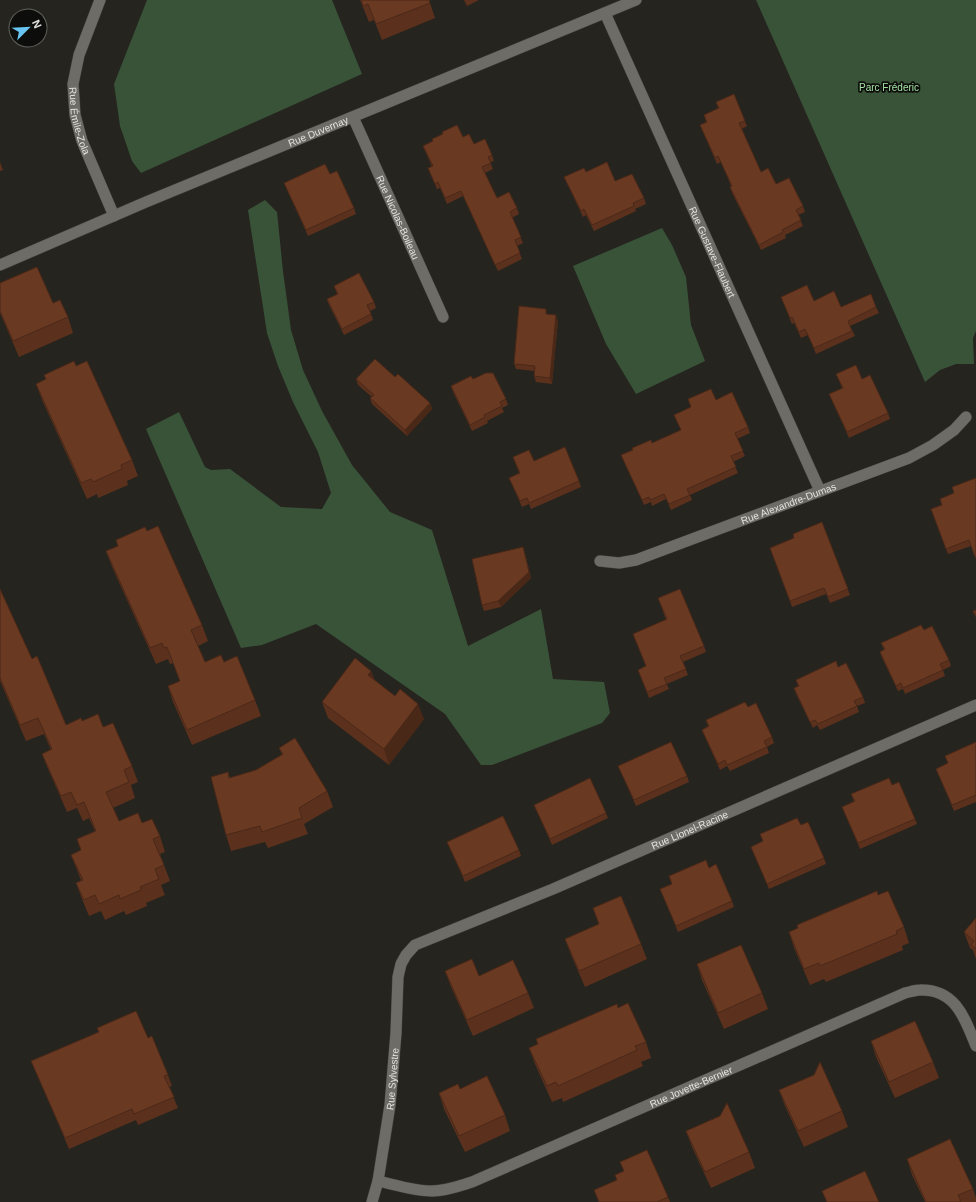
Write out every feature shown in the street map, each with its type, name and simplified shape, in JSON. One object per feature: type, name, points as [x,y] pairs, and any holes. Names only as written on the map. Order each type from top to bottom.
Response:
[{"type":"street","name":"Rue Émile-Zola","points":[[100,0],[79,55],[73,84],[75,115],[82,141],[114,216]]},
{"type":"street","name":"Rue Duvernay","points":[[0,265],[114,216],[636,0]]},
{"type":"street","name":"Rue Gustave-Flaubert","points":[[605,13],[820,491]]},
{"type":"street","name":"Rue Nicolas-Boileau","points":[[353,117],[443,317]]},
{"type":"street","name":"Rue Alexandre-Dumas","points":[[600,561],[619,563],[636,560],[909,458],[933,445],[954,430],[966,417]]},
{"type":"street","name":"Rue Lionel-Racine","points":[[406,955],[415,945],[554,890],[976,705]]},
{"type":"street","name":"Rue Sylvestre","points":[[372,1202],[378,1181],[390,1105],[396,1033],[398,977],[401,964],[406,955]]},
{"type":"street","name":"Rue Jovette-Bernier","points":[[378,1181],[432,1191],[450,1189],[472,1182],[905,993],[920,990],[935,992],[947,997],[956,1005],[966,1021],[976,1046]]},
{"type":"green space","points":[[147,0],[332,0],[362,74],[141,173],[132,161],[120,126],[114,84]]},
{"type":"green space","name":"Parc Fréderic","points":[[756,0],[976,0],[976,331],[973,338],[974,364],[956,364],[940,370],[925,382]]},
{"type":"green space","points":[[265,200],[277,212],[291,330],[303,370],[322,411],[352,465],[390,512],[432,530],[468,646],[541,609],[553,679],[604,682],[610,713],[602,723],[492,765],[481,765],[445,714],[316,624],[262,645],[241,648],[146,429],[179,412],[205,467],[211,470],[230,469],[281,507],[322,509],[331,493],[318,452],[293,402],[278,366],[267,333],[248,210]]},
{"type":"green space","points":[[662,228],[672,245],[686,277],[691,325],[705,361],[636,394],[606,344],[573,266]]},
{"type":"building","points":[[361,0],[429,0],[430,3],[376,24],[368,4],[363,6]]},
{"type":"building","points":[[734,94],[745,121],[739,123],[761,172],[768,168],[776,184],[789,178],[803,206],[796,210],[801,220],[759,245],[730,187],[732,186],[718,156],[715,158],[700,125],[707,122],[704,115],[719,108],[716,102]]},
{"type":"building","points":[[457,125],[463,137],[469,134],[474,144],[485,139],[492,155],[488,157],[491,163],[482,167],[497,198],[509,192],[517,208],[510,212],[521,237],[515,240],[520,253],[495,265],[461,191],[445,198],[438,182],[435,184],[428,168],[433,166],[423,146],[433,141],[432,139],[443,134],[442,132]]},
{"type":"building","points":[[607,162],[615,181],[632,174],[644,198],[633,203],[634,206],[592,225],[584,209],[581,211],[564,177],[584,168],[586,172]]},
{"type":"building","points":[[325,164],[330,174],[337,171],[354,208],[306,230],[284,183]]},
{"type":"building","points":[[37,267],[53,303],[60,300],[68,317],[13,341],[0,311],[0,283]]},
{"type":"building","points":[[359,273],[374,302],[367,305],[371,314],[342,329],[327,299],[338,294],[334,286]]},
{"type":"building","points":[[807,285],[814,301],[834,291],[841,307],[871,294],[876,307],[848,321],[852,331],[814,348],[805,329],[799,332],[792,317],[790,318],[781,297]]},
{"type":"building","points":[[519,306],[546,309],[546,314],[556,315],[550,378],[534,376],[535,366],[514,364]]},
{"type":"building","points":[[375,359],[395,377],[398,374],[430,403],[405,430],[370,398],[374,395],[356,379]]},
{"type":"building","points":[[74,361],[76,366],[87,361],[132,460],[121,465],[122,469],[93,482],[91,479],[81,483],[36,384],[46,379],[44,375]]},
{"type":"building","points":[[856,365],[862,379],[870,375],[888,413],[847,432],[829,394],[843,388],[836,374]]},
{"type":"building","points":[[486,373],[493,373],[506,399],[500,402],[502,406],[484,415],[485,417],[470,425],[451,386],[471,376],[473,379]]},
{"type":"building","points":[[711,389],[716,400],[732,392],[748,427],[735,433],[743,451],[731,456],[736,467],[687,489],[690,495],[669,504],[664,494],[650,500],[649,497],[642,500],[621,455],[633,450],[632,448],[651,440],[652,443],[681,430],[674,415],[691,407],[688,399]]},
{"type":"building","points":[[565,447],[579,481],[529,503],[527,498],[520,501],[509,478],[520,473],[513,457],[529,450],[534,461]]},
{"type":"building","points":[[976,478],[975,557],[969,540],[946,549],[931,509],[942,505],[940,499],[954,493],[952,487]]},
{"type":"building","points":[[822,522],[848,589],[828,597],[824,588],[790,601],[770,548],[794,538],[793,534]]},
{"type":"building","points":[[158,526],[202,625],[191,630],[205,662],[221,655],[224,662],[237,656],[255,700],[187,730],[168,686],[180,681],[167,647],[164,648],[162,643],[150,648],[106,551],[118,546],[116,540],[145,527],[147,531]]},
{"type":"building","points":[[523,547],[529,572],[498,601],[482,605],[472,559]]},
{"type":"building","points":[[0,589],[32,659],[37,656],[66,725],[81,718],[82,721],[98,714],[103,727],[113,723],[132,766],[124,770],[129,782],[106,792],[119,821],[138,813],[142,823],[152,819],[160,836],[153,839],[164,865],[155,869],[159,879],[140,887],[141,890],[120,899],[119,895],[99,904],[95,895],[84,900],[76,883],[83,880],[71,855],[81,850],[77,839],[96,831],[84,802],[77,805],[71,792],[61,796],[42,754],[52,749],[38,718],[20,725],[0,678]]},
{"type":"building","points":[[680,589],[704,646],[680,656],[686,669],[664,678],[667,684],[647,692],[638,670],[646,666],[633,634],[667,619],[658,598]]},
{"type":"building","points":[[976,610],[976,617],[973,611]]},
{"type":"building","points":[[921,625],[924,630],[932,626],[949,660],[940,664],[943,670],[903,688],[901,683],[896,686],[880,652],[885,649],[881,643]]},
{"type":"building","points":[[355,658],[371,671],[368,675],[395,696],[400,689],[418,704],[384,749],[322,702]]},
{"type":"building","points":[[836,661],[838,667],[846,663],[863,697],[854,701],[857,706],[818,724],[815,720],[810,722],[794,688],[799,686],[796,680]]},
{"type":"building","points":[[745,702],[748,707],[756,703],[772,737],[764,741],[767,747],[727,765],[725,760],[718,764],[702,730],[709,726],[706,720]]},
{"type":"building","points":[[295,738],[327,791],[299,808],[302,818],[262,832],[260,826],[226,835],[211,777],[228,772],[229,778],[256,770],[283,754],[279,748]]},
{"type":"building","points":[[671,742],[687,776],[634,800],[618,766]]},
{"type":"building","points":[[976,742],[976,795],[952,805],[936,769],[948,763],[945,756]]},
{"type":"building","points":[[590,778],[606,813],[550,839],[534,805]]},
{"type":"building","points":[[889,778],[892,785],[899,782],[915,819],[858,843],[842,807],[855,801],[851,794]]},
{"type":"building","points":[[503,816],[519,850],[463,876],[447,842]]},
{"type":"building","points":[[797,818],[801,825],[808,822],[824,858],[767,884],[751,847],[763,841],[760,834]]},
{"type":"building","points":[[706,860],[709,868],[716,864],[732,901],[676,926],[660,889],[672,884],[669,876]]},
{"type":"building","points":[[877,891],[878,895],[888,891],[904,927],[896,931],[897,934],[820,966],[819,963],[804,969],[789,932],[798,928],[797,925]]},
{"type":"building","points":[[621,896],[641,944],[579,971],[565,939],[599,924],[593,908]]},
{"type":"building","points":[[976,918],[976,949],[971,945],[974,941],[964,932]]},
{"type":"building","points":[[741,945],[762,993],[718,1013],[697,964]]},
{"type":"building","points":[[472,959],[479,976],[513,960],[528,993],[467,1020],[445,971]]},
{"type":"building","points":[[628,1003],[646,1042],[635,1046],[637,1050],[558,1086],[556,1082],[547,1086],[529,1048],[538,1044],[536,1039],[617,1004],[618,1008]]},
{"type":"building","points":[[136,1011],[148,1038],[152,1036],[168,1075],[164,1076],[174,1097],[134,1114],[132,1109],[65,1138],[31,1061],[99,1032],[97,1028]]},
{"type":"building","points":[[915,1021],[933,1062],[889,1082],[871,1041]]},
{"type":"building","points":[[820,1062],[842,1111],[798,1131],[779,1090],[814,1075]]},
{"type":"building","points":[[487,1076],[505,1115],[459,1136],[439,1093],[458,1084],[460,1089]]},
{"type":"building","points":[[727,1103],[749,1152],[705,1172],[686,1131],[720,1116]]},
{"type":"building","points":[[950,1139],[973,1189],[958,1195],[961,1201],[959,1202],[926,1202],[907,1159]]},
{"type":"building","points":[[647,1150],[668,1197],[657,1202],[599,1202],[594,1190],[617,1180],[615,1175],[624,1171],[620,1162]]},
{"type":"building","points":[[865,1171],[879,1202],[827,1202],[822,1191]]}]
